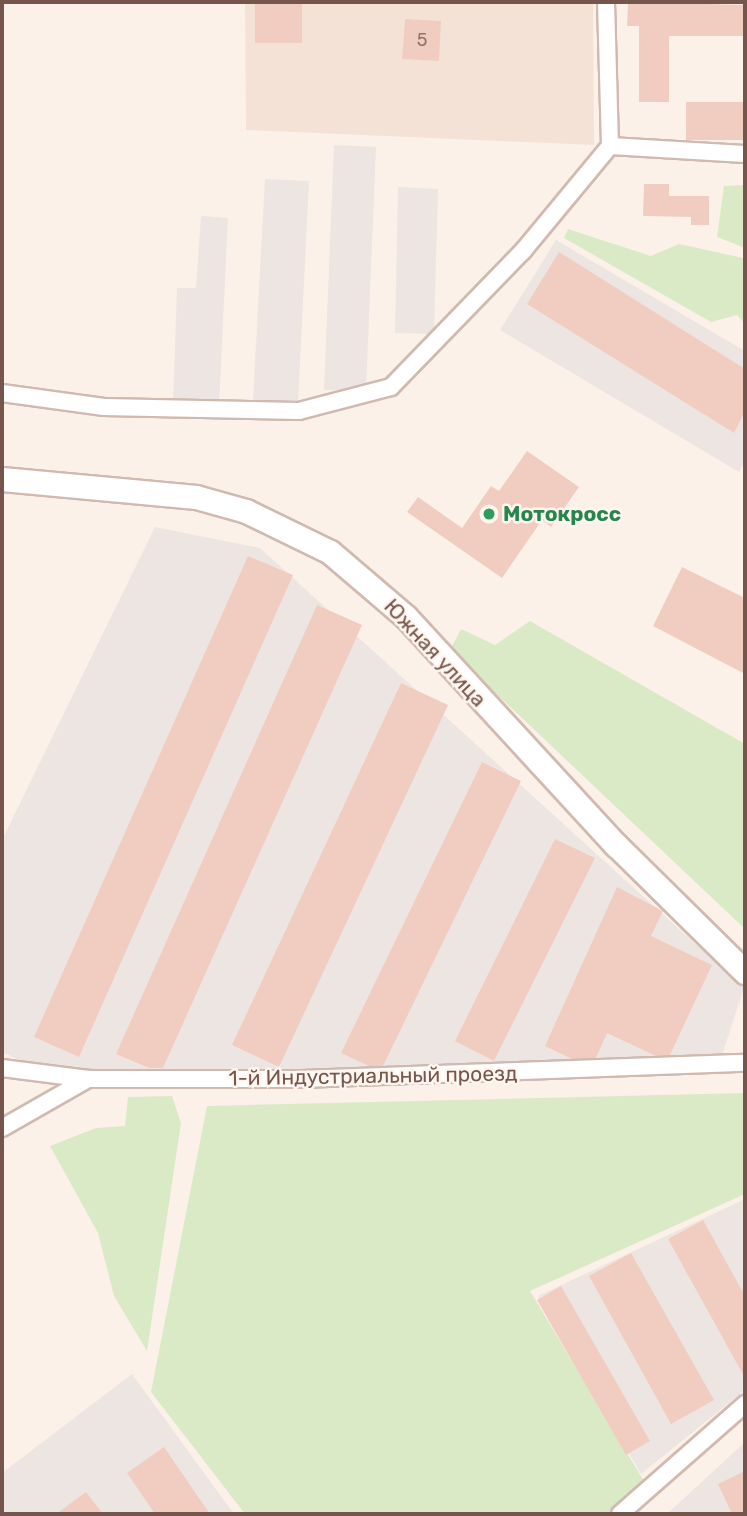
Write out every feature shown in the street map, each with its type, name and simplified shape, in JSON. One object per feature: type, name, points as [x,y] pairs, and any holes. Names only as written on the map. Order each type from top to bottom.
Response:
[{"type":"street","points":[[2,393],[104,407],[299,411],[391,387],[523,251],[610,146],[606,2]]},
{"type":"street","points":[[610,146],[745,154]]},
{"type":"street","name":"Южная улица","points":[[2,480],[197,497],[246,511],[330,552],[407,617],[607,836],[745,972]]},
{"type":"street","name":"1-й Индустриальный проезд","points":[[2,1068],[88,1079],[517,1074],[745,1063]]},
{"type":"street","points":[[2,1128],[88,1079]]},
{"type":"street","points":[[620,1514],[745,1404]]},
{"type":"shaded area","points":[[245,2],[593,2],[594,145],[246,130]]},
{"type":"shaded area","points":[[334,145],[376,147],[366,391],[324,390]]},
{"type":"shaded area","points":[[265,179],[309,181],[298,403],[253,400]]},
{"type":"shaded area","points":[[398,187],[438,189],[434,334],[395,333]]},
{"type":"shaded area","points":[[201,216],[228,218],[219,406],[173,404],[177,288],[196,288]]},
{"type":"shaded area","points":[[556,240],[745,351],[745,461],[739,472],[500,330]]},
{"type":"shaded area","points":[[155,527],[260,548],[744,988],[719,1064],[72,1084],[2,1052],[2,840]]},
{"type":"shaded area","points":[[745,1199],[745,1390],[641,1474],[538,1296]]},
{"type":"shaded area","points":[[132,1374],[234,1514],[2,1514],[2,1473]]},
{"type":"shaded area","points":[[745,1442],[745,1514],[667,1514]]},
{"type":"green space","points":[[745,185],[745,248],[717,237],[724,186]]},
{"type":"green space","points":[[568,229],[651,256],[679,244],[743,258],[745,324],[737,315],[711,322],[564,238]]},
{"type":"green space","points":[[530,621],[745,744],[745,929],[450,650],[461,629],[495,645]]},
{"type":"green space","points":[[745,1093],[745,1194],[530,1291],[645,1483],[606,1514],[245,1514],[151,1392],[207,1106]]},
{"type":"green space","points":[[172,1096],[181,1123],[147,1351],[114,1296],[98,1233],[50,1146],[96,1128],[125,1126],[128,1097]]},
{"type":"building","points":[[255,2],[302,2],[302,43],[255,43]]},
{"type":"building","points":[[628,2],[745,5],[745,36],[669,36],[669,102],[639,102],[639,26],[627,26]]},
{"type":"building","points":[[405,19],[441,21],[439,61],[402,59]]},
{"type":"building","points":[[686,102],[745,102],[745,140],[686,140]]},
{"type":"building","points":[[644,184],[669,184],[669,196],[709,196],[709,225],[691,225],[691,217],[643,216]]},
{"type":"building","points":[[559,252],[745,369],[745,411],[734,433],[527,304]]},
{"type":"building","points":[[527,451],[579,487],[551,527],[542,520],[502,578],[407,512],[418,497],[462,528],[491,486],[499,491]]},
{"type":"building","points":[[248,556],[293,575],[79,1057],[34,1037]]},
{"type":"building","points":[[682,567],[745,598],[745,674],[653,626]]},
{"type":"building","points":[[317,605],[362,625],[163,1068],[149,1068],[116,1054]]},
{"type":"building","points":[[401,683],[448,705],[279,1067],[232,1045]]},
{"type":"building","points":[[482,762],[521,781],[383,1066],[369,1066],[341,1053]]},
{"type":"building","points":[[555,839],[595,858],[494,1061],[455,1041]]},
{"type":"building","points":[[617,887],[663,911],[651,936],[712,965],[670,1055],[656,1056],[607,1033],[596,1058],[572,1059],[545,1046]]},
{"type":"building","points":[[703,1220],[745,1296],[745,1378],[668,1239]]},
{"type":"building","points":[[631,1253],[714,1400],[671,1424],[589,1276]]},
{"type":"building","points":[[561,1286],[650,1441],[626,1455],[537,1300]]},
{"type":"building","points":[[164,1447],[210,1514],[155,1514],[127,1473]]},
{"type":"building","points":[[745,1471],[745,1514],[732,1514],[718,1484]]},
{"type":"building","points":[[86,1492],[103,1514],[56,1514]]},
{"type":"place","name":"Мотокросс","points":[[489,514]]}]
